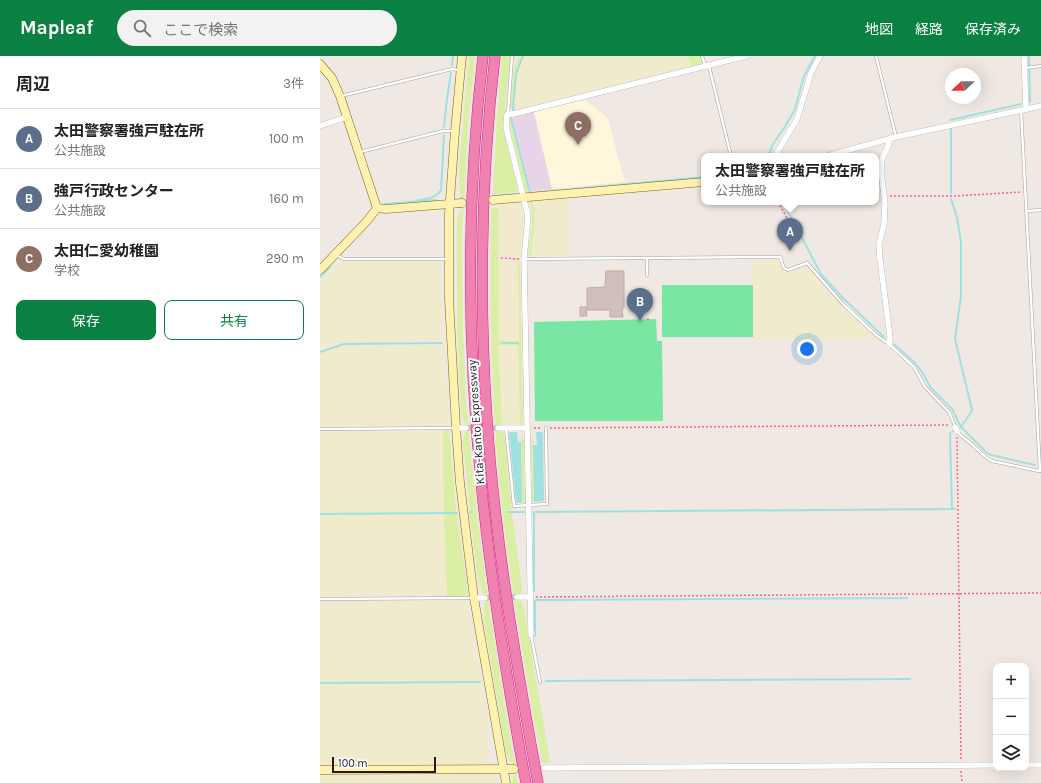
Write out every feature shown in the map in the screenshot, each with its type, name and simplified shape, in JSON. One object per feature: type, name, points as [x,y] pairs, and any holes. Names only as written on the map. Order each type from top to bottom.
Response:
[{"type":"highway","name":"Kita-Kanto Expressway","points":[[483,56],[476,128],[471,232],[471,298],[475,422],[492,574],[504,657],[526,783]]},
{"type":"highway","name":"Kita-Kanto Expressway","points":[[495,56],[489,121],[484,210],[483,313],[486,405],[494,496],[503,571],[538,783]]},
{"type":"street","points":[[462,56],[454,131],[449,259],[449,299],[456,428],[460,483],[474,598],[506,783]]},
{"type":"street","points":[[531,635],[524,259],[528,216],[507,131],[508,114],[746,56]]},
{"type":"street","points":[[777,153],[797,120],[811,73],[820,56]]},
{"type":"street","points":[[1024,56],[1024,109]]},
{"type":"street","points":[[320,64],[332,78],[340,96],[377,208],[361,228],[320,270]]},
{"type":"street","points":[[838,153],[896,136],[1041,106]]},
{"type":"street","points":[[320,126],[347,117]]},
{"type":"street","points":[[889,344],[890,337],[880,259],[880,245],[886,204],[880,171],[882,159],[890,138]]},
{"type":"street","points":[[493,200],[701,182]]},
{"type":"street","points":[[377,208],[386,209],[462,202]]},
{"type":"street","points":[[456,428],[466,428]]},
{"type":"street","points":[[498,428],[527,428]]},
{"type":"street","points":[[517,597],[530,597]]},
{"type":"street","points":[[474,598],[485,598]]},
{"type":"street","points":[[544,768],[993,765]]},
{"type":"street","points":[[1029,765],[1041,765]]},
{"type":"street","points":[[320,770],[514,769]]},
{"type":"lane","points":[[508,114],[512,56]]},
{"type":"lane","points":[[702,56],[707,66],[730,153]]},
{"type":"lane","points":[[876,56],[896,136]]},
{"type":"lane","points":[[1024,69],[1041,66]]},
{"type":"lane","points":[[340,96],[452,69],[461,70]]},
{"type":"lane","points":[[524,259],[780,257],[784,268],[788,270],[807,263],[843,304],[914,368],[925,387],[949,412],[956,429],[962,438],[968,441],[986,458],[992,461],[1040,471],[1026,192],[1024,109]]},
{"type":"lane","points":[[358,152],[443,131],[454,131]]},
{"type":"lane","points":[[1027,211],[1041,210]]},
{"type":"lane","points":[[334,254],[344,259],[449,259]]},
{"type":"lane","points":[[647,258],[647,275]]},
{"type":"lane","points":[[320,429],[456,428]]},
{"type":"lane","points":[[506,428],[514,506],[547,504],[546,428]]},
{"type":"lane","points":[[320,599],[474,598]]},
{"type":"lane","points":[[531,635],[540,682]]},
{"type":"path","points":[[884,196],[955,196],[1026,192]]},
{"type":"path","points":[[780,205],[796,234]]},
{"type":"path","points":[[501,258],[524,259]]},
{"type":"path","points":[[527,428],[949,424],[956,429],[962,783]]},
{"type":"path","points":[[530,597],[1041,593]]},
{"type":"shaded area","points":[[523,56],[688,56],[692,66],[513,110],[516,74]]},
{"type":"shaded area","points":[[585,100],[608,118],[625,182],[552,189],[534,112]]},
{"type":"shaded area","points":[[534,112],[552,189],[529,191],[511,118]]},
{"type":"shaded area","points":[[568,198],[569,256],[531,256],[536,219],[535,208],[532,200]]},
{"type":"shaded area","points":[[519,202],[521,204],[525,223],[521,256],[498,256],[498,208],[500,207],[500,204]]},
{"type":"shaded area","points":[[778,259],[784,275],[808,266],[828,292],[877,339],[754,339],[753,260]]},
{"type":"shaded area","points":[[515,260],[518,263],[519,341],[499,341],[498,261]]},
{"type":"shaded area","points":[[440,261],[441,307],[444,340],[347,342],[324,347],[320,341],[320,280],[340,262]]},
{"type":"shaded area","points":[[444,345],[448,427],[320,427],[320,353],[343,346]]},
{"type":"shaded area","points":[[498,345],[518,345],[520,425],[502,425]]},
{"type":"shaded area","points":[[443,431],[447,596],[320,597],[320,432]]},
{"type":"shaded area","points":[[467,600],[488,723],[489,764],[320,765],[320,601]]},
{"type":"shaded area","points":[[496,773],[498,783],[320,783],[320,775]]},
{"type":"green space","points":[[469,56],[475,56],[469,111],[462,235],[463,343],[466,410],[488,597],[518,783],[512,783],[513,776],[515,775],[512,763],[510,762],[506,751],[486,632],[484,615],[485,595],[483,594],[478,579],[470,514],[472,511],[470,511],[463,442],[465,432],[467,432],[461,411],[457,320],[457,219],[460,210],[462,210],[459,168]]},
{"type":"green space","points":[[502,56],[510,56],[503,128],[518,191],[493,194],[497,118]]},
{"type":"green space","points":[[520,56],[523,56],[516,74],[513,110],[510,107],[514,67]]},
{"type":"green space","points":[[688,56],[701,56],[703,64],[692,66]]},
{"type":"green space","points":[[511,118],[529,191],[526,192],[509,122]]},
{"type":"green space","points":[[532,200],[535,221],[531,256],[528,254],[532,224],[530,201]]},
{"type":"green space","points":[[491,208],[498,208],[499,341],[519,341],[518,264],[515,260],[517,260],[520,264],[523,424],[520,425],[518,345],[498,345],[502,425],[498,424],[498,430],[502,431],[504,434],[512,510],[507,510],[508,513],[512,513],[522,589],[521,594],[517,594],[517,600],[521,601],[524,608],[550,762],[542,763],[512,585],[499,478],[491,344]]},
{"type":"green space","points":[[662,285],[753,285],[753,337],[662,337]]},
{"type":"green space","points":[[656,319],[657,341],[662,341],[663,421],[535,421],[534,322]]},
{"type":"green space","points":[[449,430],[456,511],[468,594],[466,596],[447,596],[443,431]]},
{"type":"green space","points":[[533,438],[534,502],[532,502],[531,439]]},
{"type":"green space","points":[[521,439],[524,439],[525,503],[522,503]]},
{"type":"water","points":[[509,432],[517,432],[518,442],[521,442],[522,503],[516,503]]},
{"type":"water","points":[[536,432],[543,432],[544,501],[534,502],[533,445],[537,445]]},
{"type":"building","points":[[606,271],[624,271],[623,317],[610,317],[610,310],[587,310],[587,288],[605,287]]},
{"type":"building","points":[[580,307],[586,307],[587,316],[580,316]]},
{"type":"waterway","points":[[452,65],[453,56]]},
{"type":"waterway","points":[[513,110],[516,74],[523,56]]},
{"type":"waterway","points":[[769,153],[773,144],[795,109],[804,76],[815,56]]},
{"type":"waterway","points":[[1029,56],[1030,102]]},
{"type":"waterway","points":[[444,127],[451,73]]},
{"type":"waterway","points":[[950,120],[1021,104]]},
{"type":"waterway","points":[[511,118],[530,193],[701,177]]},
{"type":"waterway","points":[[951,129],[951,193]]},
{"type":"waterway","points":[[416,201],[436,196],[441,190],[444,135]]},
{"type":"waterway","points":[[493,196],[516,194]]},
{"type":"waterway","points":[[951,199],[957,217],[961,242],[961,296],[955,339],[972,410],[961,427]]},
{"type":"waterway","points":[[385,204],[436,200]]},
{"type":"waterway","points":[[785,205],[821,274],[842,297],[884,337]]},
{"type":"waterway","points":[[320,277],[331,266]]},
{"type":"waterway","points":[[320,352],[344,344],[442,343]]},
{"type":"waterway","points":[[502,343],[518,343]]},
{"type":"waterway","points":[[894,344],[916,364],[931,388],[952,409],[961,427],[987,453],[1035,465]]},
{"type":"waterway","points":[[952,509],[950,433],[953,431]]},
{"type":"waterway","points":[[534,591],[534,512],[955,509]]},
{"type":"waterway","points":[[507,512],[524,512]]},
{"type":"waterway","points":[[320,514],[457,513]]},
{"type":"waterway","points":[[535,636],[536,600],[907,598]]},
{"type":"waterway","points":[[546,681],[910,679]]},
{"type":"waterway","points":[[320,683],[480,682]]},
{"type":"tunnel","points":[[466,428],[498,428]]},
{"type":"tunnel","points":[[485,598],[517,597]]},
{"type":"place","name":"太田仁愛幼稚園","points":[[578,145]]},
{"type":"place","name":"太田警察署強戸駐在所","points":[[790,251]]},
{"type":"place","name":"強戸行政センター","points":[[640,321]]}]
